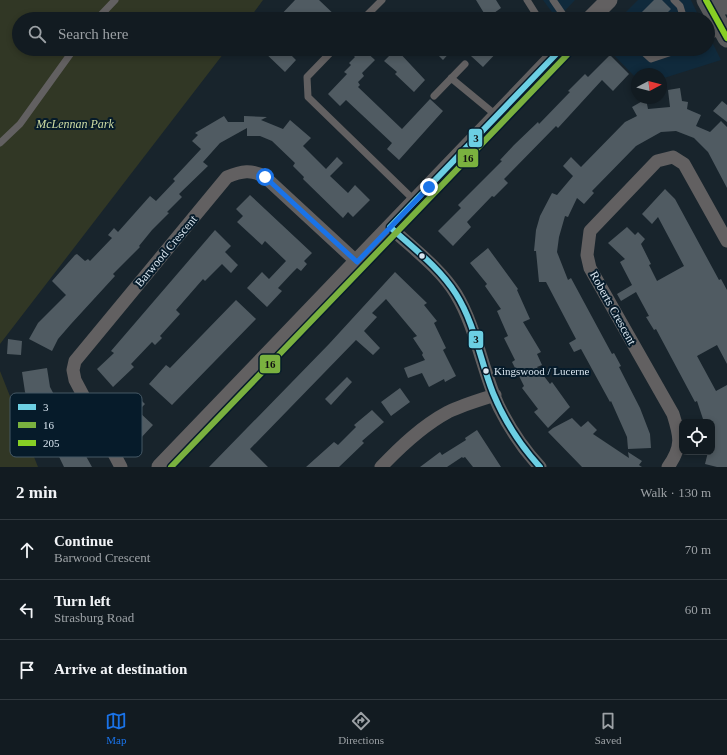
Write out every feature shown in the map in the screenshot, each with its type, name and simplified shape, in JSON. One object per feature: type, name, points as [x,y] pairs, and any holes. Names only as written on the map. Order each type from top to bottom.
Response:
[{"type":"main road","points":[[706,0],[710,12]]},
{"type":"main road","points":[[724,0],[727,5]]},
{"type":"main road","points":[[715,24],[719,35]]},
{"type":"street","points":[[160,467],[553,56]]},
{"type":"street","name":"Roberts Crescent","points":[[668,467],[679,446],[680,434],[673,414],[590,268],[587,255],[590,231],[657,161],[673,157],[684,164],[727,241]]},
{"type":"street","name":"Barwood Crescent","points":[[82,393],[75,380],[73,370],[75,361],[227,177],[238,172],[248,171],[265,177],[357,262]]},
{"type":"street","points":[[390,227],[444,278],[456,294],[468,319],[494,395],[512,430],[530,456],[540,467]]},
{"type":"street","points":[[381,467],[403,444],[430,423],[449,412],[494,395]]},
{"type":"street","name":"Barwood Crescent","points":[[116,457],[121,467]]},
{"type":"lane","points":[[104,12],[115,0]]},
{"type":"lane","points":[[370,12],[382,0]]},
{"type":"lane","points":[[527,0],[535,12]]},
{"type":"lane","points":[[554,0],[562,12]]},
{"type":"lane","points":[[674,0],[680,6],[682,12]]},
{"type":"lane","points":[[0,143],[20,124],[69,56]]},
{"type":"lane","points":[[327,56],[307,77],[308,97],[416,201]]},
{"type":"lane","points":[[647,56],[650,59],[659,56]]},
{"type":"lane","points":[[434,96],[465,64]]},
{"type":"lane","points":[[451,78],[497,116]]},
{"type":"shaded area","points":[[543,0],[575,0],[564,12],[552,12]]},
{"type":"shaded area","points":[[638,0],[691,0],[697,12],[626,12]]},
{"type":"shaded area","points":[[715,48],[721,60],[667,77],[667,68],[631,68],[631,73],[615,56],[715,56]]},
{"type":"green space","name":"McLennan Park","points":[[0,0],[263,0],[254,12],[12,12],[12,56],[222,56],[0,344]]},
{"type":"green space","points":[[0,371],[10,396],[10,457],[34,457],[38,467],[0,467]]},
{"type":"building","points":[[295,0],[319,0],[332,12],[284,12]]},
{"type":"building","points":[[476,0],[496,0],[501,8],[495,12],[483,12]]},
{"type":"building","points":[[654,0],[662,0],[671,9],[668,12],[642,12]]},
{"type":"building","points":[[268,56],[292,56],[296,60],[285,72]]},
{"type":"building","points":[[354,56],[371,56],[375,60],[362,73],[364,76],[358,82],[360,85],[358,87],[402,129],[430,99],[443,111],[399,160],[387,149],[392,143],[346,100],[340,106],[328,94],[347,74],[344,72],[351,65],[349,63],[355,57]]},
{"type":"building","points":[[389,56],[403,56],[425,80],[414,92],[395,74],[397,72],[384,61]]},
{"type":"building","points":[[439,56],[447,56],[443,60]]},
{"type":"building","points":[[471,56],[493,56],[483,67]]},
{"type":"building","points":[[609,56],[611,56],[629,74],[613,91],[602,80],[558,128],[556,126],[504,179],[508,183],[494,197],[492,196],[467,222],[471,227],[453,246],[438,231],[461,208],[458,205],[502,161],[500,160],[514,145],[538,122],[539,124],[585,74],[588,77]]},
{"type":"building","points":[[680,88],[682,101],[688,102],[687,109],[701,115],[696,126],[710,132],[721,121],[727,127],[727,188],[708,152],[694,138],[676,131],[661,132],[636,146],[592,191],[594,193],[584,204],[577,198],[568,217],[565,216],[559,237],[557,252],[568,280],[571,278],[612,354],[614,353],[621,366],[619,367],[640,408],[650,434],[651,448],[628,449],[627,437],[611,401],[610,402],[581,349],[574,352],[569,343],[576,339],[546,282],[539,282],[536,251],[534,251],[536,230],[540,216],[552,193],[557,195],[573,176],[563,166],[571,157],[581,167],[625,122],[637,116],[632,107],[637,104],[647,104],[648,109],[670,107],[668,90]]},
{"type":"building","points":[[722,101],[727,105],[727,122],[713,111]]},
{"type":"building","points":[[224,116],[228,122],[244,122],[244,116],[267,117],[261,120],[283,129],[290,120],[311,138],[303,146],[326,169],[337,157],[343,163],[330,176],[348,193],[355,185],[370,200],[353,217],[348,212],[343,218],[303,179],[304,177],[293,166],[295,163],[272,141],[260,136],[247,136],[247,128],[220,143],[203,162],[208,166],[179,194],[182,197],[167,212],[169,213],[152,230],[139,246],[140,247],[113,274],[115,276],[58,339],[52,351],[29,339],[38,323],[66,295],[52,281],[75,255],[77,254],[85,261],[88,259],[90,261],[112,238],[108,235],[114,228],[118,232],[150,196],[156,201],[175,181],[173,179],[201,149],[192,141],[198,135],[195,133]]},
{"type":"building","points":[[665,189],[675,199],[719,280],[721,279],[727,290],[727,364],[717,345],[697,356],[716,391],[727,385],[727,467],[717,467],[705,464],[707,455],[715,455],[715,419],[703,419],[697,401],[695,402],[656,329],[654,330],[646,317],[649,316],[636,292],[621,301],[617,294],[632,285],[620,262],[625,259],[608,243],[627,227],[635,235],[638,232],[645,239],[641,244],[651,264],[649,265],[657,281],[684,266],[658,217],[652,224],[642,214]]},
{"type":"building","points":[[250,195],[312,253],[304,261],[307,264],[301,271],[297,268],[278,288],[282,291],[267,307],[247,288],[262,272],[269,279],[286,261],[265,241],[262,245],[237,222],[243,216],[236,209]]},
{"type":"building","points":[[215,230],[231,246],[225,252],[238,265],[231,273],[222,264],[205,281],[203,279],[176,310],[180,314],[160,336],[162,338],[155,345],[152,342],[131,364],[134,367],[113,387],[97,369],[114,353],[111,351]]},
{"type":"building","points":[[488,248],[518,289],[517,290],[530,319],[523,322],[541,352],[537,354],[542,365],[537,367],[550,384],[552,382],[570,407],[548,428],[534,412],[538,409],[522,388],[524,386],[512,362],[515,360],[504,338],[508,336],[497,311],[501,309],[485,286],[487,284],[470,263]]},
{"type":"building","points":[[395,272],[427,303],[424,305],[437,321],[434,323],[446,348],[443,350],[456,376],[445,382],[444,379],[429,387],[422,373],[408,378],[404,368],[425,360],[422,355],[423,353],[413,338],[417,336],[386,299],[372,313],[377,317],[364,331],[380,348],[373,355],[356,340],[250,449],[268,467],[209,467],[329,344]]},
{"type":"building","points":[[236,300],[256,319],[172,405],[149,384],[166,365],[170,368]]},
{"type":"building","points":[[8,339],[22,341],[21,355],[7,354]]},
{"type":"building","points":[[47,368],[50,387],[53,393],[26,393],[22,372]]},
{"type":"building","points":[[347,377],[352,382],[331,405],[325,399]]},
{"type":"building","points":[[400,388],[410,402],[391,416],[381,402]]},
{"type":"building","points":[[372,410],[384,422],[362,441],[364,443],[339,467],[306,467],[334,442],[338,445],[356,427],[354,425]]},
{"type":"building","points":[[142,415],[153,425],[142,437]]},
{"type":"building","points":[[572,418],[581,427],[588,421],[597,430],[593,434],[629,458],[628,452],[642,461],[639,465],[642,467],[582,467],[548,432]]},
{"type":"building","points":[[477,430],[501,467],[473,467],[465,457],[462,457],[447,467],[420,467],[440,452],[442,455],[466,440],[465,438]]},
{"type":"building","points":[[59,457],[86,457],[92,467],[64,467]]},
{"type":"transit line","name":"205","points":[[706,0],[713,12]]},
{"type":"transit line","name":"205","points":[[715,16],[727,38]]},
{"type":"transit line","name":"3","points":[[390,227],[554,56]]},
{"type":"transit line","name":"16","points":[[171,467],[566,56]]},
{"type":"transit line","name":"3","points":[[390,227],[434,266],[456,294],[468,317],[488,381],[497,403],[513,432],[540,467]]},
{"type":"place","name":"Kingswood / Lucerne","points":[[486,371]]},
{"type":"route","points":[[265,177],[357,262],[429,187]]}]
